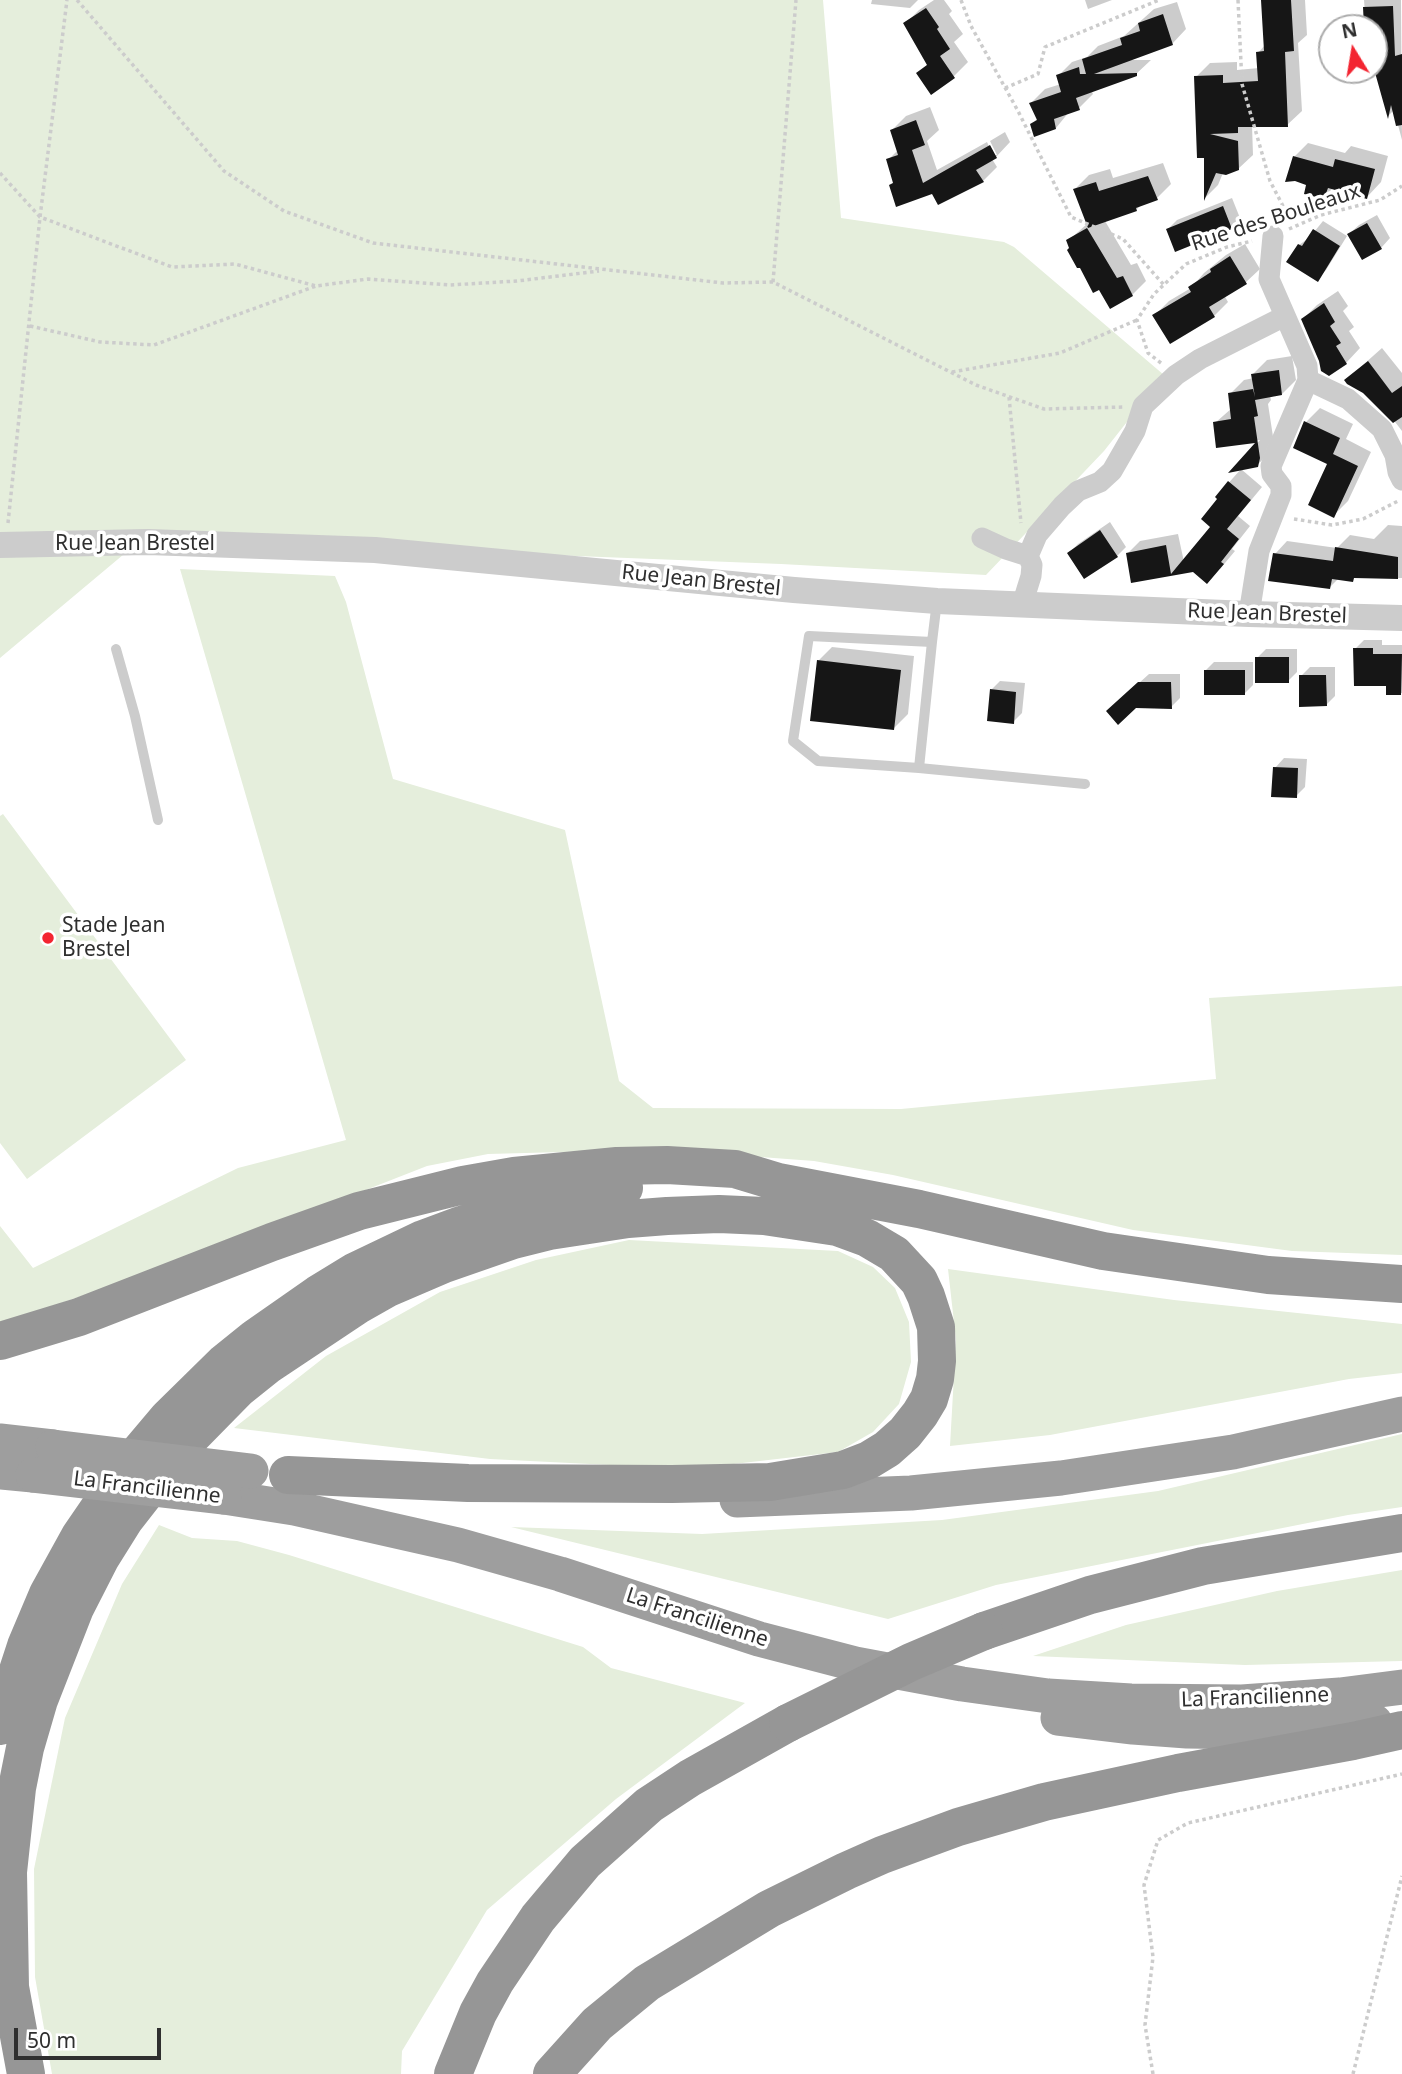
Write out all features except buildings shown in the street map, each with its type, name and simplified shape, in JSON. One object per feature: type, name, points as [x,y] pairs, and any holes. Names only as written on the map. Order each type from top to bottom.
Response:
[{"type":"highway","points":[[0,1341],[79,1317],[328,1221],[409,1197],[463,1185],[566,1169],[667,1165],[734,1168],[778,1182],[919,1209],[1102,1251],[1268,1275],[1402,1284]]},
{"type":"highway","points":[[0,1726],[26,1646],[48,1594],[98,1507],[130,1463],[195,1391],[224,1363],[285,1316],[354,1272],[392,1253],[500,1212],[614,1189],[697,1184],[755,1188],[778,1182]]},
{"type":"highway","points":[[26,2074],[10,1987],[8,1872],[17,1788],[38,1700],[75,1608],[100,1559],[125,1519],[182,1447],[239,1388],[268,1364],[358,1305],[388,1289],[444,1264],[513,1240],[549,1231],[628,1219],[719,1213],[764,1216],[838,1227],[867,1238],[894,1254],[919,1281],[936,1327],[935,1379],[929,1399],[920,1414],[905,1433],[887,1449],[843,1471],[770,1482],[672,1485],[468,1483],[270,1473]]},
{"type":"highway","name":"La Francilienne","points":[[0,1441],[404,1488],[529,1497],[689,1501],[826,1498],[986,1487],[1139,1468],[1233,1452],[1402,1414]]},
{"type":"highway","name":"La Francilienne","points":[[17,1473],[224,1497],[294,1508],[458,1545],[560,1574],[759,1639],[855,1664],[962,1684],[1048,1696],[1131,1701],[1242,1702],[1340,1695],[1402,1687]]},
{"type":"highway","points":[[453,2074],[478,2013],[495,1982],[538,1918],[585,1862],[649,1805],[690,1777],[788,1723],[911,1662],[985,1631],[1090,1595],[1190,1569],[1402,1533]]},
{"type":"highway","points":[[671,1611],[818,1666],[890,1686],[1070,1720],[1146,1728],[1252,1732],[1402,1718]]},
{"type":"highway","points":[[552,2074],[597,2024],[648,1983],[769,1909],[882,1855],[958,1827],[1044,1802],[1402,1730]]},
{"type":"street","points":[[1250,614],[1259,551],[1281,495],[1281,486],[1272,474],[1271,466],[1308,380],[1307,366],[1269,279],[1273,236]]},
{"type":"street","points":[[1022,605],[1031,576],[1031,550],[1037,535],[1078,491],[1100,482],[1112,471],[1135,431],[1143,406],[1176,375],[1200,359],[1285,316]]},
{"type":"street","points":[[1308,380],[1348,399],[1382,429],[1395,455],[1402,480]]},
{"type":"street","points":[[982,538],[1006,549],[1031,550]]},
{"type":"street","name":"Rue Jean Brestel","points":[[3,545],[148,542],[375,550],[937,601],[1402,618]]},
{"type":"lane","points":[[919,768],[937,601]]},
{"type":"lane","points":[[932,642],[809,636],[793,741],[818,761],[1085,784]]},
{"type":"lane","points":[[116,649],[135,716],[158,820]]},
{"type":"path","points":[[3,545],[67,0]]},
{"type":"path","points":[[77,0],[224,171],[284,211],[373,243],[723,284],[773,282],[976,385],[1044,409],[1143,406]]},
{"type":"path","points":[[773,282],[796,0]]},
{"type":"path","points":[[961,0],[971,26],[1071,218],[1123,239],[1164,285]]},
{"type":"path","points":[[1005,88],[1038,74],[1045,47],[1159,0]]},
{"type":"path","points":[[1238,0],[1242,84],[1270,181],[1284,208],[1273,236]]},
{"type":"path","points":[[0,173],[40,217],[172,267],[235,264],[316,286]]},
{"type":"path","name":"Rue des Bouleaux","points":[[1137,320],[1154,295],[1186,264],[1227,247],[1273,236],[1321,215],[1380,200],[1402,186]]},
{"type":"path","points":[[30,326],[100,342],[154,345],[316,286],[368,279],[450,285],[477,284],[604,270]]},
{"type":"path","points":[[950,372],[1060,353],[1137,320],[1149,353],[1176,375]]},
{"type":"path","points":[[1009,397],[1021,525],[1031,550]]},
{"type":"path","points":[[1275,515],[1332,525],[1363,519],[1402,499]]},
{"type":"path","points":[[1153,2074],[1144,2025],[1153,1957],[1144,1885],[1158,1840],[1188,1823],[1402,1774]]},
{"type":"path","points":[[1353,2074],[1402,1876]]},
{"type":"green space","points":[[0,0],[823,0],[841,218],[1004,242],[1014,247],[1164,375],[1104,451],[986,575],[781,564],[142,539],[0,658]]},
{"type":"green space","points":[[180,569],[335,576],[346,602],[393,779],[565,830],[619,1081],[653,1108],[901,1109],[1216,1079],[1209,998],[1402,986],[1402,1255],[1292,1251],[1133,1230],[893,1175],[814,1161],[734,1155],[600,1151],[488,1154],[427,1166],[192,1258],[0,1324],[0,1226],[33,1268],[238,1168],[346,1140]]},
{"type":"green space","name":"Stade Jean Brestel","points":[[3,814],[186,1060],[27,1179],[0,1143],[0,816]]},
{"type":"green space","points":[[629,1240],[838,1251],[873,1267],[895,1288],[909,1322],[911,1362],[899,1404],[873,1432],[838,1452],[690,1469],[490,1459],[234,1428],[326,1356],[440,1292],[536,1260]]},
{"type":"green space","points":[[948,1269],[1174,1300],[1402,1324],[1402,1373],[1349,1379],[1050,1435],[950,1446],[956,1340]]},
{"type":"green space","points":[[1402,1434],[1402,1507],[1348,1515],[996,1585],[888,1619],[511,1527],[702,1534],[942,1520],[1158,1491]]},
{"type":"green space","points":[[159,1525],[192,1538],[237,1541],[289,1555],[583,1647],[611,1668],[745,1703],[616,1799],[487,1910],[402,2051],[401,2074],[52,2074],[35,1977],[34,1869],[65,1718],[122,1584]]},
{"type":"green space","points":[[1402,1570],[1402,1661],[1245,1665],[1033,1656],[1126,1625],[1277,1591]]},
{"type":"place","name":"Stade Jean Brestel","points":[[48,938]]}]
